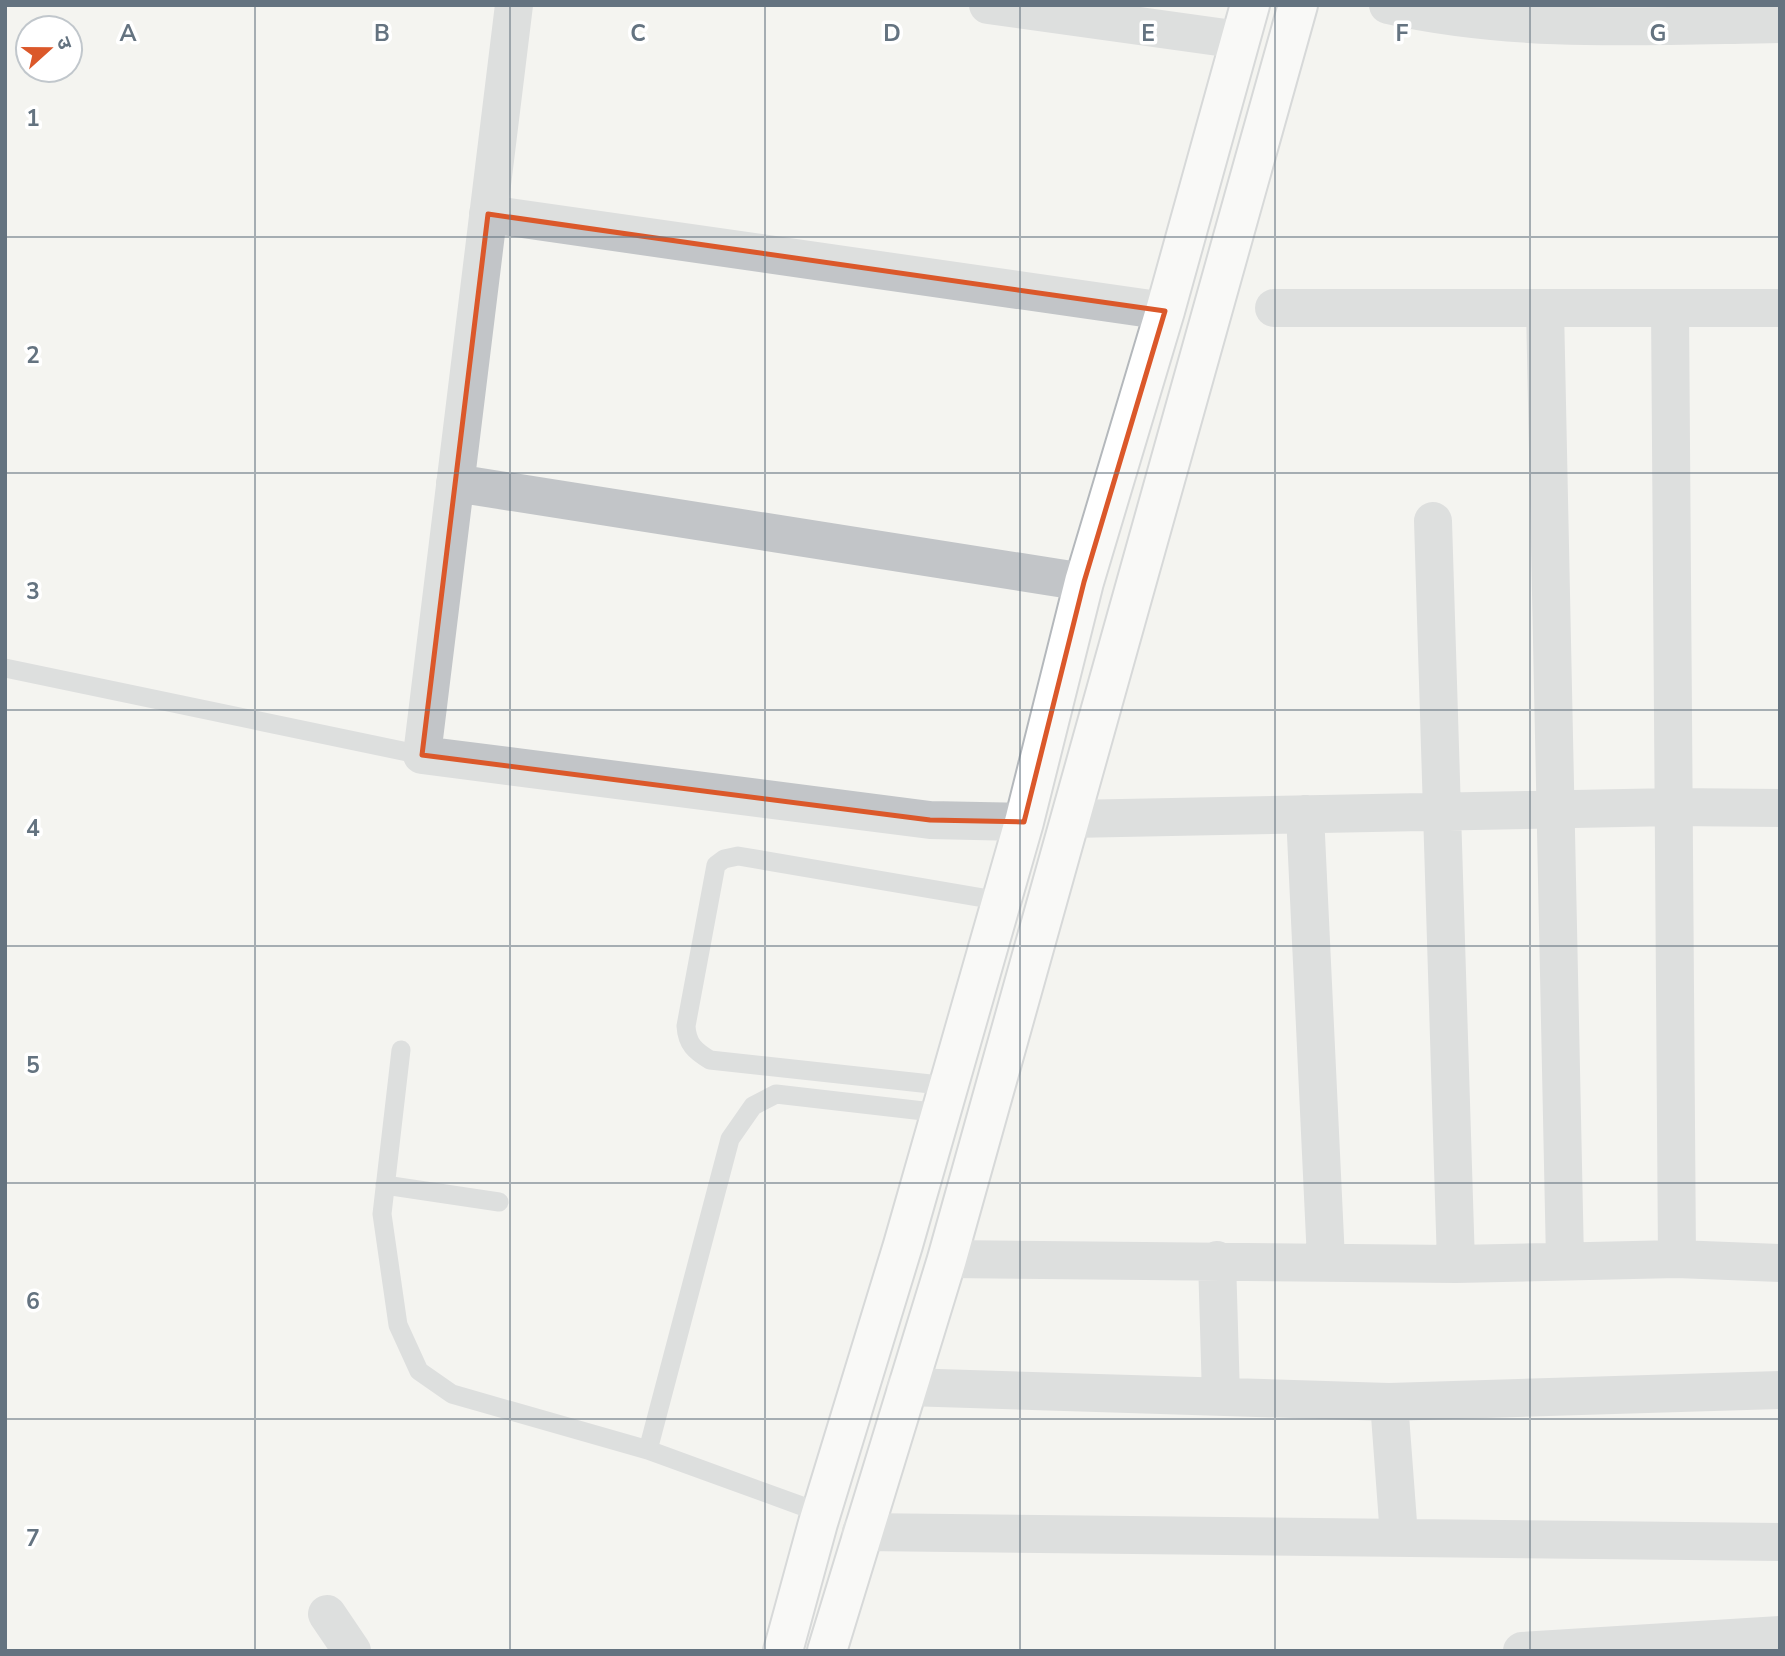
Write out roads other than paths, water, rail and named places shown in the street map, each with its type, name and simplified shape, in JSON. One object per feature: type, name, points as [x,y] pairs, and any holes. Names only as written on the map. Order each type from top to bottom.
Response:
[{"type":"main road","points":[[827,1651],[861,1532],[947,1259],[1298,5]]},
{"type":"main road","points":[[783,1651],[1024,822],[1084,582],[1165,311],[1245,23]]},
{"type":"main road","points":[[980,976],[1022,992]]},
{"type":"street","points":[[514,5],[422,755],[930,820],[1024,822]]},
{"type":"street","points":[[988,5],[1245,23]]},
{"type":"street","points":[[1388,5],[1442,18],[1565,27],[1780,24]]},
{"type":"street","points":[[488,214],[1165,311]]},
{"type":"street","points":[[1274,308],[1780,308]]},
{"type":"street","points":[[1545,308],[1553,809],[1565,1259]]},
{"type":"street","points":[[1670,308],[1677,1259]]},
{"type":"street","points":[[455,483],[1084,582]]},
{"type":"street","points":[[1433,521],[1456,1264]]},
{"type":"street","points":[[1071,819],[1674,807],[1780,808]]},
{"type":"street","points":[[1305,814],[1326,1260]]},
{"type":"street","points":[[947,1259],[1326,1260],[1456,1264],[1565,1259],[1780,1262]]},
{"type":"street","points":[[1217,1260],[1221,1396]]},
{"type":"street","points":[[906,1387],[1389,1402],[1780,1390]]},
{"type":"street","points":[[1389,1402],[1398,1536]]},
{"type":"street","points":[[861,1532],[1780,1542]]},
{"type":"street","points":[[327,1614],[352,1651]]},
{"type":"street","points":[[1522,1651],[1780,1635]]},
{"type":"lane","points":[[5,668],[422,755]]},
{"type":"lane","points":[[945,1100],[710,1060],[696,1051],[687,1041],[686,1026],[716,865],[724,859],[738,856],[1001,901]]},
{"type":"lane","points":[[401,1050],[382,1214],[386,1257],[398,1325],[419,1371],[452,1394],[648,1450],[821,1513]]},
{"type":"lane","points":[[648,1450],[730,1139],[753,1106],[776,1094],[945,1100]]},
{"type":"lane","points":[[385,1185],[499,1202]]}]
